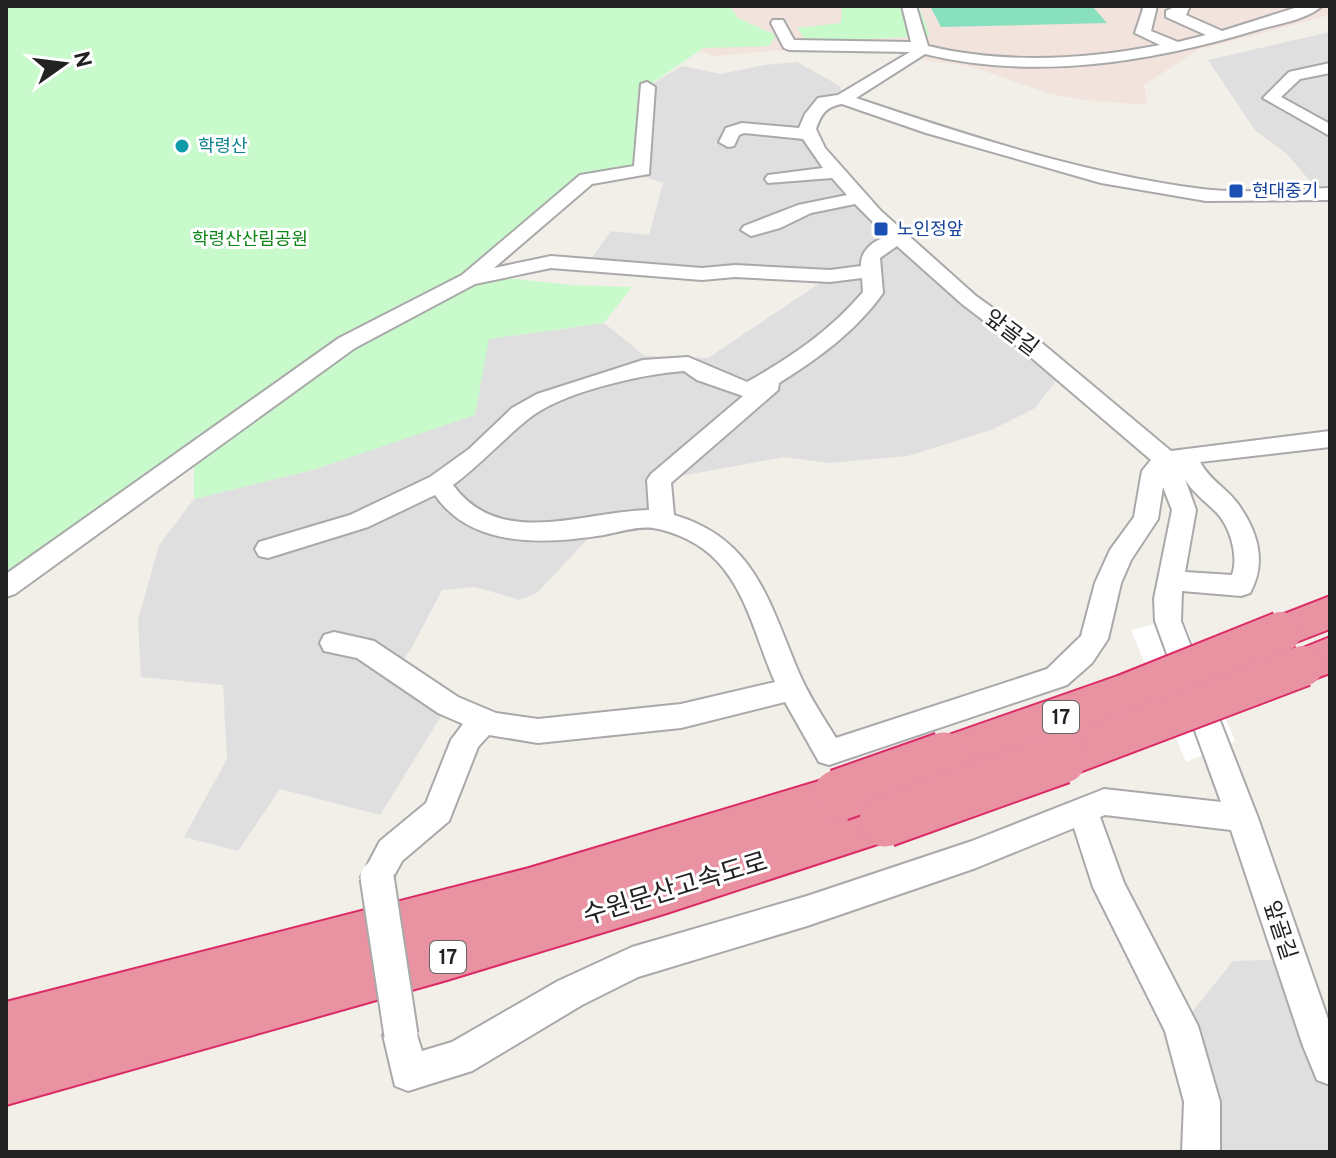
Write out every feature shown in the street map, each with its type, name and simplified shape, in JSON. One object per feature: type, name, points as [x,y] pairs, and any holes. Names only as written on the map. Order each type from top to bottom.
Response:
[{"type":"highway","name":"수원문산고속도로","points":[[6,1077],[479,948],[674,890],[885,821],[1064,757],[1305,651],[1330,612]]},
{"type":"highway","name":"수원문산고속도로","points":[[6,1029],[508,899],[698,842],[1124,695],[1305,651]]},
{"type":"street","points":[[909,6],[921,49]]},
{"type":"street","points":[[778,23],[789,45],[855,43],[921,49],[971,59],[1094,61],[1178,47],[1315,6]]},
{"type":"street","points":[[1178,47],[1143,33],[1149,9],[1177,10],[1220,36]]},
{"type":"street","points":[[728,142],[732,132],[742,128],[809,134],[807,129],[813,114],[824,102],[843,99],[914,57],[921,49]]},
{"type":"street","points":[[1330,68],[1295,75],[1271,98],[1330,131]]},
{"type":"street","points":[[6,587],[347,343],[469,279],[586,179],[643,170],[647,87]]},
{"type":"street","points":[[843,99],[932,129],[1101,178],[1206,195],[1330,194]]},
{"type":"street","name":"앞골길","points":[[809,134],[817,150],[859,198],[969,300],[1176,458],[1184,510],[1167,599],[1168,621],[1214,750],[1243,818],[1313,1030],[1330,1067]]},
{"type":"street","points":[[774,179],[835,172]]},
{"type":"street","points":[[751,230],[805,209],[859,198]]},
{"type":"street","points":[[268,549],[359,521],[439,483],[477,455],[520,413],[545,399],[643,367],[668,363],[688,364],[705,375],[749,391],[818,348],[859,311],[873,293],[870,257],[884,244],[900,238]]},
{"type":"street","points":[[469,279],[551,262],[702,274],[735,271],[830,276],[869,271]]},
{"type":"street","points":[[662,522],[659,480],[793,365]]},
{"type":"street","points":[[439,483],[446,497],[471,519],[491,527],[529,531],[599,527],[646,519],[680,526],[711,541],[731,558],[773,637],[793,689],[829,753],[1057,677],[1094,639],[1108,583],[1119,557],[1146,519],[1154,471],[1176,458],[1330,439]]},
{"type":"street","points":[[1171,580],[1241,586],[1249,565],[1242,534],[1228,508],[1176,458]]},
{"type":"street","points":[[334,643],[364,649],[448,705],[493,725],[538,731],[681,716],[793,689]]},
{"type":"street","points":[[484,721],[466,740],[438,812],[391,851],[377,877],[408,1073],[459,1058],[570,993],[632,963],[807,911],[976,854],[1104,802],[1243,818]]},
{"type":"street","points":[[1081,811],[1091,831],[1109,887],[1181,1026],[1202,1102],[1201,1152]]},
{"type":"shaded area","points":[[592,6],[1330,6],[1330,15],[1198,50],[1144,85],[1148,105],[1051,94],[969,66],[922,60],[905,51],[794,49],[713,56]]},
{"type":"shaded area","points":[[1330,32],[1330,194],[1322,195],[1287,154],[1255,130],[1208,60]]},
{"type":"shaded area","points":[[797,62],[840,86],[843,99],[824,102],[807,129],[874,215],[1063,372],[1035,408],[991,430],[908,456],[829,463],[784,457],[659,480],[662,522],[599,527],[538,592],[520,600],[475,587],[442,590],[397,669],[448,705],[380,815],[280,789],[238,851],[184,837],[227,759],[223,685],[141,677],[138,620],[159,545],[194,499],[316,469],[489,339],[604,323],[645,356],[708,358],[829,277],[587,264],[611,231],[649,235],[663,183],[639,175],[647,87],[682,66],[721,74]]},
{"type":"shaded area","points":[[1291,959],[1330,1067],[1330,1152],[1201,1152],[1181,1026],[1233,961]]},
{"type":"green space","name":"학령산산림공원","points":[[6,6],[730,6],[738,18],[776,35],[769,46],[703,48],[647,87],[643,170],[586,179],[482,275],[570,285],[632,287],[604,323],[489,339],[475,415],[316,469],[194,499],[194,465],[152,486],[6,587]]},
{"type":"green space","points":[[842,6],[919,6],[930,36],[808,42],[797,28],[841,23]]},
{"type":"green space","points":[[930,6],[1092,6],[1107,23],[941,27]]},
{"type":"pier","points":[[1182,617],[1235,741],[1186,762],[1131,630]]},
{"type":"place","name":"학령산","points":[[182,146]]},
{"type":"place","name":"현대중기","points":[[1236,191]]},
{"type":"place","name":"노인정앞","points":[[881,229]]}]
